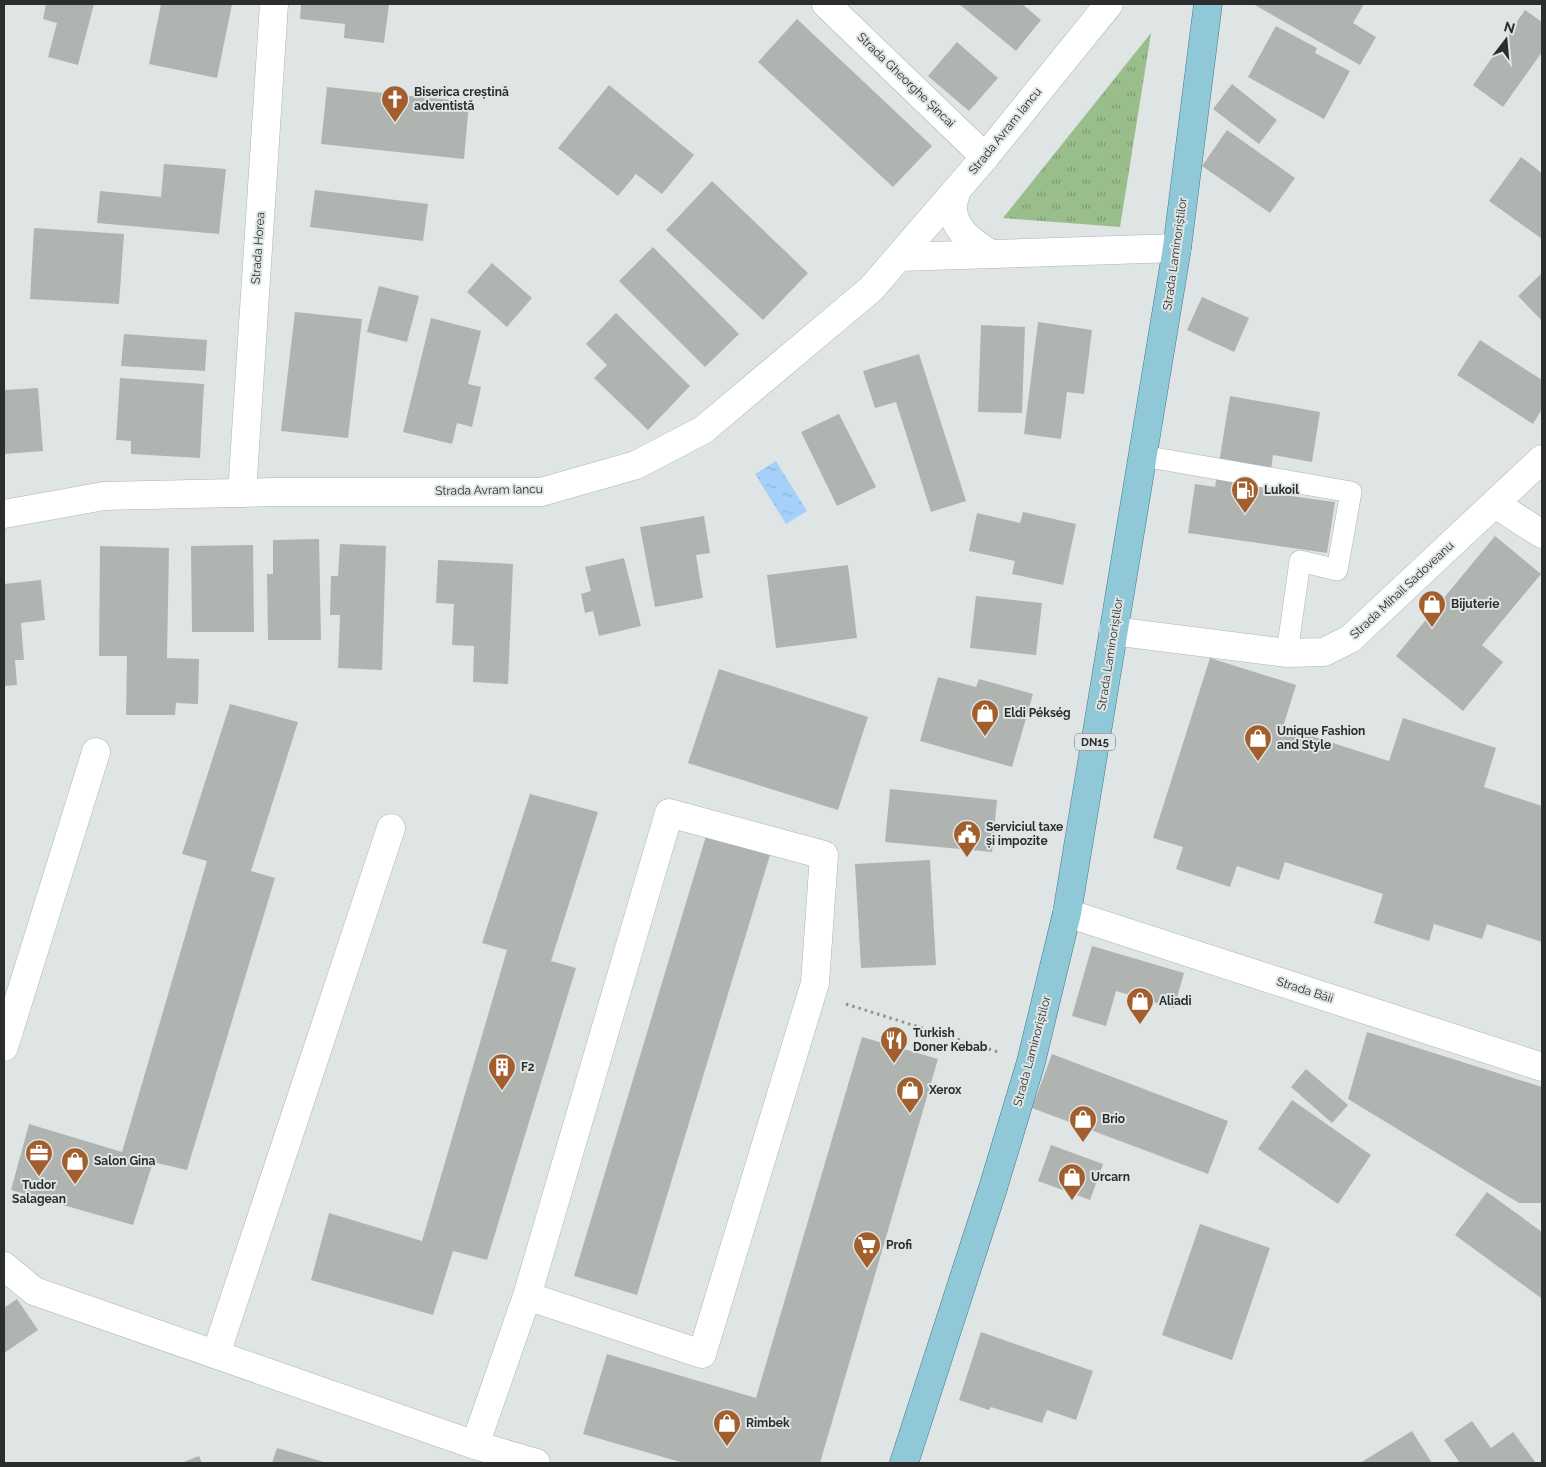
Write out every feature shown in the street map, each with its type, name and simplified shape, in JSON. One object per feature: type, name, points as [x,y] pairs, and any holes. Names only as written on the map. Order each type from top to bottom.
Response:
[{"type":"main road","name":"Strada Laminoriștilor","points":[[904,1463],[993,1188],[1031,1062],[1067,913],[1177,248],[1208,4]]},
{"type":"street","name":"Strada Horea","points":[[242,493],[274,4]]},
{"type":"street","name":"Strada Gheorghe Șincai","points":[[826,4],[985,157]]},
{"type":"street","name":"Strada Avram Iancu","points":[[4,514],[104,496],[242,493],[540,492],[636,464],[703,430],[871,289],[985,157],[1109,4]]},
{"type":"street","points":[[957,190],[953,209],[958,226],[970,240],[991,254]]},
{"type":"street","points":[[899,257],[1177,248]]},
{"type":"street","name":"Strada Mihail Sadoveanu","points":[[1113,631],[1287,653],[1324,652],[1350,639],[1542,459]]},
{"type":"street","points":[[1495,504],[1542,534]]},
{"type":"street","points":[[4,1047],[96,752]]},
{"type":"street","points":[[475,1445],[527,1296],[669,813],[824,855],[815,983],[702,1354],[527,1296]]},
{"type":"street","points":[[216,1354],[391,828]]},
{"type":"street","name":"Strada Băii","points":[[1067,913],[1542,1067]]},
{"type":"street","points":[[4,1266],[34,1291],[475,1445],[536,1463]]},
{"type":"lane","points":[[1143,456],[1351,492],[1337,570],[1300,561],[1287,653]]},
{"type":"path","points":[[812,994],[1031,1062]]},
{"type":"green space","points":[[1151,33],[1120,227],[1003,218]]},
{"type":"water","points":[[776,461],[807,511],[786,524],[755,474]]},
{"type":"building","points":[[46,4],[94,4],[78,65],[48,57],[57,23],[43,19]]},
{"type":"building","points":[[161,4],[232,4],[217,78],[149,64]]},
{"type":"building","points":[[301,4],[389,4],[384,43],[344,38],[345,24],[300,19]]},
{"type":"building","points":[[959,4],[1022,4],[1041,20],[1016,51]]},
{"type":"building","points":[[1253,4],[1364,4],[1353,23],[1376,37],[1360,65]]},
{"type":"building","points":[[1525,10],[1542,22],[1542,52],[1503,107],[1473,85]]},
{"type":"building","points":[[797,19],[932,146],[893,187],[758,62]]},
{"type":"building","points":[[1276,26],[1317,48],[1315,53],[1350,71],[1324,119],[1248,77]]},
{"type":"building","points":[[957,42],[998,78],[969,111],[928,76]]},
{"type":"building","points":[[1232,84],[1277,120],[1259,144],[1213,109]]},
{"type":"building","points":[[609,85],[694,155],[662,194],[636,174],[618,196],[558,148]]},
{"type":"building","name":"Biserica creștină adventistă","points":[[327,87],[469,102],[464,159],[321,144]]},
{"type":"building","points":[[1227,130],[1295,178],[1270,213],[1202,166]]},
{"type":"building","points":[[1521,157],[1542,173],[1542,239],[1489,201]]},
{"type":"building","points":[[164,164],[226,169],[219,234],[97,223],[100,191],[161,197]]},
{"type":"building","points":[[712,181],[808,273],[763,320],[666,230]]},
{"type":"building","points":[[315,190],[428,204],[423,241],[310,227]]},
{"type":"building","points":[[34,228],[124,234],[119,304],[30,299]]},
{"type":"building","points":[[653,247],[739,334],[705,367],[619,281]]},
{"type":"building","points":[[492,263],[532,298],[507,327],[467,292]]},
{"type":"building","points":[[1542,273],[1542,321],[1518,296]]},
{"type":"building","points":[[379,286],[419,296],[407,342],[367,332]]},
{"type":"building","points":[[1202,297],[1249,318],[1234,352],[1187,330]]},
{"type":"building","points":[[295,312],[362,319],[348,438],[281,431]]},
{"type":"building","points":[[616,313],[690,386],[648,430],[594,378],[607,365],[586,344]]},
{"type":"building","points":[[431,318],[481,331],[468,384],[481,387],[472,427],[457,423],[452,444],[403,432]]},
{"type":"building","points":[[1038,322],[1092,330],[1084,394],[1067,392],[1061,439],[1024,434]]},
{"type":"building","points":[[981,325],[1025,327],[1022,413],[978,412]]},
{"type":"building","points":[[124,334],[207,340],[205,371],[121,366]]},
{"type":"building","points":[[1480,340],[1542,380],[1542,409],[1533,424],[1457,375]]},
{"type":"building","points":[[919,354],[966,501],[931,512],[896,402],[875,408],[863,371]]},
{"type":"building","points":[[120,378],[204,384],[200,458],[131,454],[131,441],[116,440]]},
{"type":"building","points":[[38,388],[43,451],[4,454],[4,390]]},
{"type":"building","points":[[1230,396],[1320,412],[1312,462],[1273,455],[1268,493],[1335,502],[1327,553],[1188,533],[1195,484],[1215,487]]},
{"type":"building","points":[[839,414],[876,487],[837,506],[801,432]]},
{"type":"building","points":[[1023,512],[1076,524],[1063,585],[1012,574],[1015,561],[969,551],[977,513],[1020,523]]},
{"type":"building","points":[[704,516],[710,553],[696,555],[703,598],[655,607],[640,527]]},
{"type":"building","points":[[1495,536],[1541,574],[1482,645],[1503,662],[1463,711],[1396,656]]},
{"type":"building","points":[[319,539],[321,640],[268,640],[267,574],[273,574],[273,540]]},
{"type":"building","points":[[340,544],[386,546],[382,670],[338,668],[340,615],[330,615],[331,576],[338,576]]},
{"type":"building","points":[[253,545],[254,632],[192,632],[191,546]]},
{"type":"building","points":[[100,546],[169,548],[167,658],[199,659],[198,704],[176,703],[175,715],[126,715],[127,656],[99,656]]},
{"type":"building","points":[[624,558],[641,626],[599,636],[593,611],[585,613],[581,594],[591,591],[585,567]]},
{"type":"building","points":[[438,560],[513,564],[508,684],[473,682],[474,646],[452,645],[454,604],[436,603]]},
{"type":"building","points":[[848,565],[857,638],[776,648],[767,575]]},
{"type":"building","points":[[41,580],[45,620],[21,623],[24,660],[15,660],[17,685],[4,686],[4,584]]},
{"type":"building","points":[[976,596],[1042,603],[1036,655],[970,648]]},
{"type":"building","points":[[1210,658],[1296,685],[1283,727],[1389,761],[1403,718],[1496,748],[1484,787],[1542,806],[1542,942],[1487,924],[1482,939],[1434,924],[1429,941],[1374,923],[1383,894],[1285,862],[1279,880],[1237,866],[1230,887],[1176,869],[1183,847],[1153,838]]},
{"type":"building","points":[[719,669],[868,717],[838,810],[688,763]]},
{"type":"building","points":[[938,677],[976,687],[979,679],[1033,694],[1012,767],[920,741]]},
{"type":"building","points":[[230,704],[298,722],[251,871],[275,878],[187,1170],[153,1162],[133,1225],[11,1190],[29,1124],[122,1152],[207,861],[182,854]]},
{"type":"building","points":[[890,789],[997,800],[992,852],[885,842]]},
{"type":"building","name":"F2","points":[[530,794],[598,812],[551,961],[576,968],[487,1260],[453,1251],[433,1315],[311,1280],[329,1213],[422,1241],[507,950],[482,943]]},
{"type":"building","points":[[706,836],[770,855],[637,1295],[574,1276]]},
{"type":"building","points":[[930,860],[936,965],[861,968],[855,864]]},
{"type":"building","points":[[1092,946],[1184,973],[1174,1008],[1116,991],[1106,1026],[1072,1016]]},
{"type":"building","points":[[1367,1032],[1542,1087],[1542,1203],[1519,1203],[1348,1099]]},
{"type":"building","points":[[862,1037],[938,1059],[820,1463],[684,1463],[583,1434],[607,1354],[756,1398]]},
{"type":"building","points":[[1052,1054],[1228,1121],[1208,1174],[1032,1108]]},
{"type":"building","points":[[1306,1069],[1348,1105],[1332,1123],[1291,1087]]},
{"type":"building","points":[[1292,1100],[1371,1155],[1338,1204],[1258,1149]]},
{"type":"building","points":[[1051,1145],[1103,1164],[1090,1200],[1038,1181]]},
{"type":"building","points":[[1487,1192],[1542,1232],[1541,1298],[1455,1235]]},
{"type":"building","points":[[1200,1224],[1270,1248],[1232,1360],[1162,1335]]},
{"type":"building","points":[[17,1299],[38,1330],[4,1353],[4,1308]]},
{"type":"building","points":[[981,1332],[1093,1371],[1076,1420],[1047,1410],[1042,1423],[991,1407],[989,1410],[959,1400]]},
{"type":"building","points":[[1472,1421],[1491,1448],[1513,1432],[1536,1463],[1460,1463],[1444,1440]]},
{"type":"building","points":[[1412,1431],[1432,1463],[1360,1463]]},
{"type":"building","points":[[277,1448],[327,1463],[272,1463]]},
{"type":"building","points":[[199,1456],[202,1463],[181,1463]]},
{"type":"place","name":"Biserica creștină adventistă","points":[[395,123]]},
{"type":"place","name":"Lukoil","points":[[1245,514]]},
{"type":"place","name":"Bijuterie","points":[[1432,628]]},
{"type":"place","name":"Eldi Pékség","points":[[985,737]]},
{"type":"place","name":"Unique Fashion and Style","points":[[1258,762]]},
{"type":"place","name":"Serviciul taxe și impozite","points":[[967,858]]},
{"type":"place","name":"Aliadi","points":[[1140,1025]]},
{"type":"place","name":"Turkish Doner Kebab","points":[[894,1064]]},
{"type":"place","name":"F2","points":[[502,1091]]},
{"type":"place","name":"Xerox","points":[[910,1114]]},
{"type":"place","name":"Brio","points":[[1083,1143]]},
{"type":"place","name":"Tudor Salagean","points":[[39,1177]]},
{"type":"place","name":"Salon Gina","points":[[75,1185]]},
{"type":"place","name":"Urcarn","points":[[1072,1201]]},
{"type":"place","name":"Profi","points":[[867,1269]]},
{"type":"place","name":"Rimbek","points":[[727,1447]]}]
